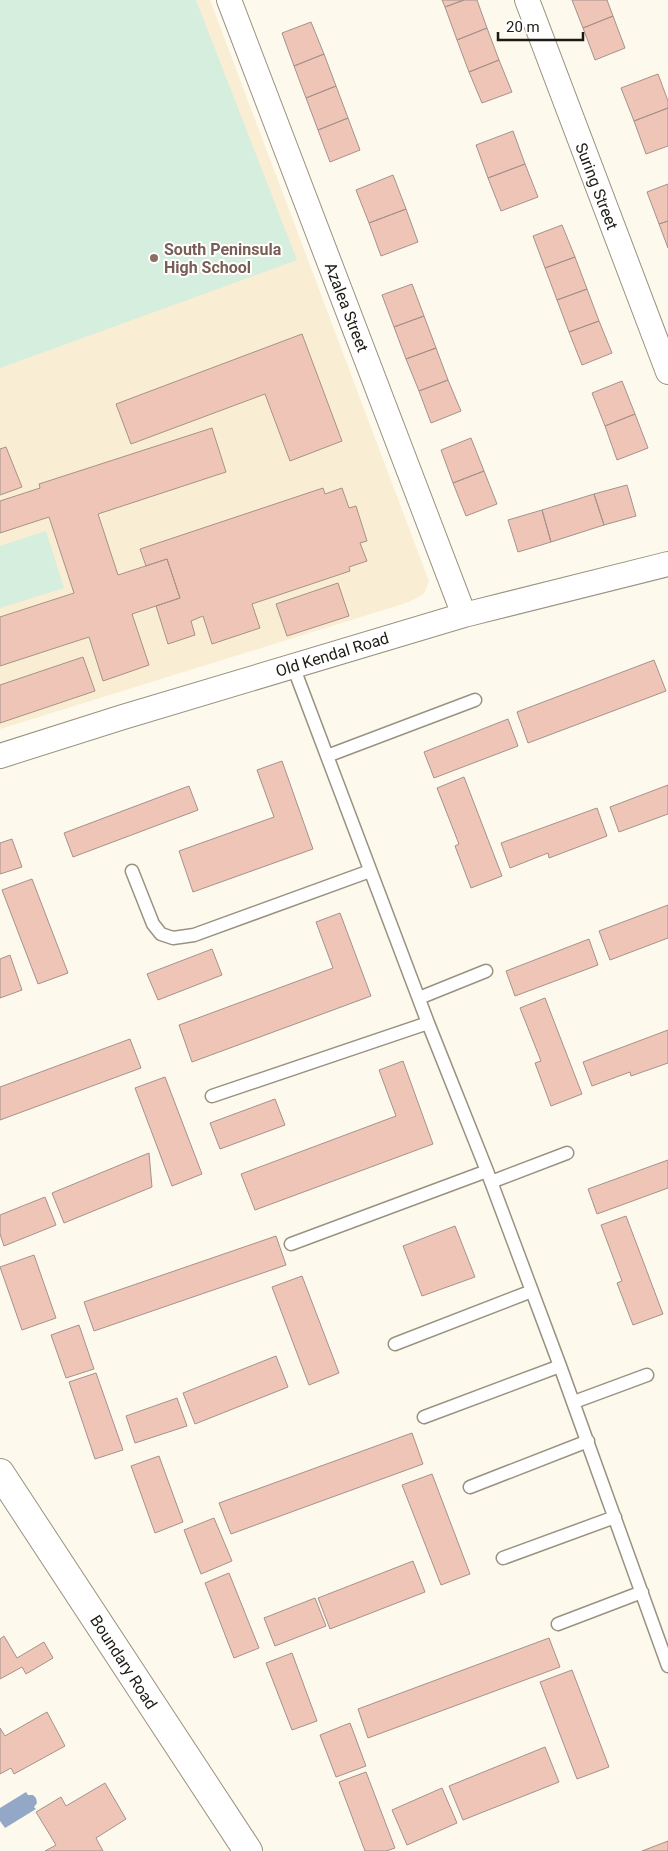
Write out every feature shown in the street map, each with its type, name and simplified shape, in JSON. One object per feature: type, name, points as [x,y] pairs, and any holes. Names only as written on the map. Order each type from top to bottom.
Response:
[{"type":"street","name":"Azalea Street","points":[[229,0],[464,615]]},
{"type":"street","name":"Suring Street","points":[[527,0],[668,372]]},
{"type":"street","name":"Old Kendal Road","points":[[0,756],[123,717],[464,615],[668,564]]},
{"type":"street","name":"Boundary Road","points":[[0,1473],[248,1851]]},
{"type":"lane","points":[[293,666],[574,1402],[668,1666]]},
{"type":"lane","points":[[327,756],[475,700]]},
{"type":"lane","points":[[132,872],[153,924],[161,934],[173,938],[194,935],[370,870]]},
{"type":"lane","points":[[419,998],[486,971]]},
{"type":"lane","points":[[212,1096],[428,1023]]},
{"type":"lane","points":[[291,1244],[489,1177],[567,1153]]},
{"type":"lane","points":[[395,1344],[532,1291]]},
{"type":"lane","points":[[424,1417],[560,1366]]},
{"type":"lane","points":[[574,1402],[647,1375]]},
{"type":"lane","points":[[470,1487],[588,1441]]},
{"type":"lane","points":[[503,1558],[615,1517]]},
{"type":"lane","points":[[558,1624],[642,1592]]},
{"type":"shaded area","name":"South Peninsula High School","points":[[0,0],[210,0],[429,581],[424,594],[409,602],[0,729]]},
{"type":"green space","points":[[0,0],[196,0],[297,260],[0,368]]},
{"type":"green space","points":[[46,531],[64,588],[0,608],[0,546]]},
{"type":"water","points":[[26,1792],[28,1795],[33,1795],[36,1798],[37,1803],[34,1807],[36,1809],[5,1828],[0,1821],[0,1808]]},
{"type":"building","points":[[442,0],[464,0],[445,7]]},
{"type":"building","points":[[464,0],[477,0],[487,28],[457,40],[445,7]]},
{"type":"building","points":[[572,0],[607,0],[613,16],[583,28]]},
{"type":"building","points":[[613,16],[625,48],[595,60],[583,28]]},
{"type":"building","points":[[311,22],[324,54],[294,66],[282,33]]},
{"type":"building","points":[[487,28],[499,60],[469,72],[457,40]]},
{"type":"building","points":[[324,54],[336,86],[306,98],[294,66]]},
{"type":"building","points":[[499,60],[512,92],[482,103],[469,72]]},
{"type":"building","points":[[658,74],[668,101],[668,108],[634,121],[621,88]]},
{"type":"building","points":[[336,86],[348,118],[318,130],[306,98]]},
{"type":"building","points":[[668,108],[668,146],[646,154],[634,121]]},
{"type":"building","points":[[348,118],[360,150],[330,162],[318,130]]},
{"type":"building","points":[[513,131],[525,164],[488,178],[476,145]]},
{"type":"building","points":[[525,164],[538,197],[501,211],[488,178]]},
{"type":"building","points":[[393,175],[406,209],[369,223],[356,190]]},
{"type":"building","points":[[668,184],[668,221],[659,224],[647,192]]},
{"type":"building","points":[[406,209],[418,242],[381,256],[369,223]]},
{"type":"building","points":[[668,221],[668,248],[659,224]]},
{"type":"building","points":[[562,225],[575,257],[545,268],[533,236]]},
{"type":"building","points":[[575,257],[587,289],[557,300],[545,268]]},
{"type":"building","points":[[412,284],[424,316],[394,327],[382,295]]},
{"type":"building","points":[[587,289],[599,321],[569,332],[557,300]]},
{"type":"building","points":[[424,316],[436,348],[406,359],[394,327]]},
{"type":"building","points":[[599,321],[612,353],[582,365],[569,332]]},
{"type":"building","points":[[302,334],[342,441],[290,461],[265,394],[131,444],[116,404]]},
{"type":"building","points":[[436,348],[448,380],[419,391],[406,359]]},
{"type":"building","points":[[448,380],[461,411],[431,423],[419,391]]},
{"type":"building","points":[[622,381],[635,414],[605,426],[592,393]]},
{"type":"building","points":[[635,414],[648,448],[617,460],[605,426]]},
{"type":"building","points":[[212,428],[226,472],[98,514],[118,575],[167,559],[180,598],[132,614],[149,665],[103,681],[89,637],[0,666],[0,617],[74,593],[49,517],[0,533],[0,501],[40,488],[39,484]]},
{"type":"building","points":[[471,438],[484,471],[453,483],[441,450]]},
{"type":"building","points":[[6,447],[22,487],[0,495],[0,449]]},
{"type":"building","points":[[484,471],[497,504],[466,516],[453,483]]},
{"type":"building","points":[[627,485],[636,516],[604,525],[594,494]]},
{"type":"building","points":[[323,488],[325,494],[342,488],[349,508],[356,506],[367,541],[360,543],[367,561],[349,567],[350,571],[252,604],[260,628],[212,644],[203,616],[191,621],[195,635],[168,644],[156,606],[180,598],[167,559],[146,566],[140,549]]},
{"type":"building","points":[[594,494],[604,525],[551,542],[542,510]]},
{"type":"building","points":[[542,510],[551,542],[518,552],[508,520]]},
{"type":"building","points":[[338,583],[349,616],[287,636],[276,604]]},
{"type":"building","points":[[83,657],[95,691],[0,723],[0,685]]},
{"type":"building","points":[[654,660],[666,691],[528,743],[517,712]]},
{"type":"building","points":[[508,719],[518,746],[434,778],[424,752]]},
{"type":"building","points":[[282,761],[313,849],[193,892],[179,851],[274,817],[257,770]]},
{"type":"building","points":[[464,777],[502,876],[471,888],[455,846],[459,844],[437,788]]},
{"type":"building","points":[[668,785],[668,814],[619,832],[610,807]]},
{"type":"building","points":[[189,786],[198,810],[73,857],[64,833]]},
{"type":"building","points":[[597,808],[607,836],[549,858],[548,853],[510,868],[501,843]]},
{"type":"building","points":[[12,839],[22,867],[0,874],[0,843]]},
{"type":"building","points":[[32,879],[68,973],[38,984],[2,890]]},
{"type":"building","points":[[668,905],[668,938],[610,960],[599,931]]},
{"type":"building","points":[[340,913],[371,996],[192,1062],[179,1025],[333,968],[316,922]]},
{"type":"building","points":[[589,939],[598,965],[515,996],[506,971]]},
{"type":"building","points":[[212,949],[222,975],[158,1000],[147,974]]},
{"type":"building","points":[[10,955],[22,990],[0,998],[0,959]]},
{"type":"building","points":[[545,998],[582,1094],[551,1106],[535,1063],[541,1061],[520,1008]]},
{"type":"building","points":[[668,1030],[668,1063],[631,1076],[630,1072],[592,1086],[583,1062]]},
{"type":"building","points":[[130,1039],[141,1068],[0,1120],[0,1087]]},
{"type":"building","points":[[403,1061],[433,1144],[255,1210],[241,1174],[396,1116],[379,1070]]},
{"type":"building","points":[[165,1077],[202,1174],[172,1186],[135,1088]]},
{"type":"building","points":[[275,1099],[285,1125],[220,1149],[210,1123]]},
{"type":"building","points":[[149,1153],[152,1187],[64,1223],[52,1193]]},
{"type":"building","points":[[668,1160],[668,1188],[597,1214],[588,1189]]},
{"type":"building","points":[[45,1197],[56,1225],[4,1246],[0,1234],[0,1215]]},
{"type":"building","points":[[626,1216],[663,1314],[633,1325],[617,1283],[622,1281],[601,1225]]},
{"type":"building","points":[[455,1226],[475,1277],[422,1296],[403,1246]]},
{"type":"building","points":[[276,1236],[286,1265],[94,1331],[84,1302]]},
{"type":"building","points":[[34,1255],[56,1318],[22,1330],[0,1267]]},
{"type":"building","points":[[302,1276],[339,1373],[309,1385],[272,1287]]},
{"type":"building","points":[[79,1325],[94,1369],[66,1378],[51,1335]]},
{"type":"building","points":[[276,1356],[288,1387],[195,1424],[183,1393]]},
{"type":"building","points":[[96,1373],[123,1450],[95,1459],[69,1382]]},
{"type":"building","points":[[177,1398],[187,1426],[135,1443],[126,1416]]},
{"type":"building","points":[[412,1433],[423,1464],[231,1534],[219,1503]]},
{"type":"building","points":[[159,1456],[183,1522],[155,1533],[131,1466]]},
{"type":"building","points":[[432,1474],[470,1574],[441,1585],[402,1485]]},
{"type":"building","points":[[214,1518],[232,1561],[201,1574],[184,1530]]},
{"type":"building","points":[[413,1561],[425,1592],[330,1629],[318,1598]]},
{"type":"building","points":[[229,1573],[259,1648],[234,1658],[205,1583]]},
{"type":"building","points":[[315,1598],[326,1626],[275,1646],[264,1618]]},
{"type":"building","points":[[4,1636],[17,1658],[44,1642],[53,1658],[26,1674],[22,1667],[0,1679],[0,1639]]},
{"type":"building","points":[[549,1638],[560,1667],[368,1738],[358,1709]]},
{"type":"building","points":[[292,1653],[317,1721],[292,1730],[266,1663]]},
{"type":"building","points":[[572,1670],[609,1767],[577,1779],[540,1682]]},
{"type":"building","points":[[47,1712],[65,1746],[14,1774],[11,1768],[0,1774],[0,1728],[5,1736]]},
{"type":"building","points":[[350,1723],[366,1766],[336,1777],[320,1735]]},
{"type":"building","points":[[545,1747],[559,1782],[463,1820],[449,1786]]},
{"type":"building","points":[[366,1772],[395,1848],[386,1851],[365,1851],[339,1782]]},
{"type":"building","points":[[105,1783],[126,1819],[96,1838],[103,1851],[45,1851],[56,1845],[36,1812],[61,1797],[66,1806]]},
{"type":"building","points":[[442,1788],[457,1823],[407,1845],[392,1810]]},
{"type":"building","points":[[668,1841],[668,1851],[642,1851]]},
{"type":"place","name":"South Peninsula High School","points":[[154,258]]}]
